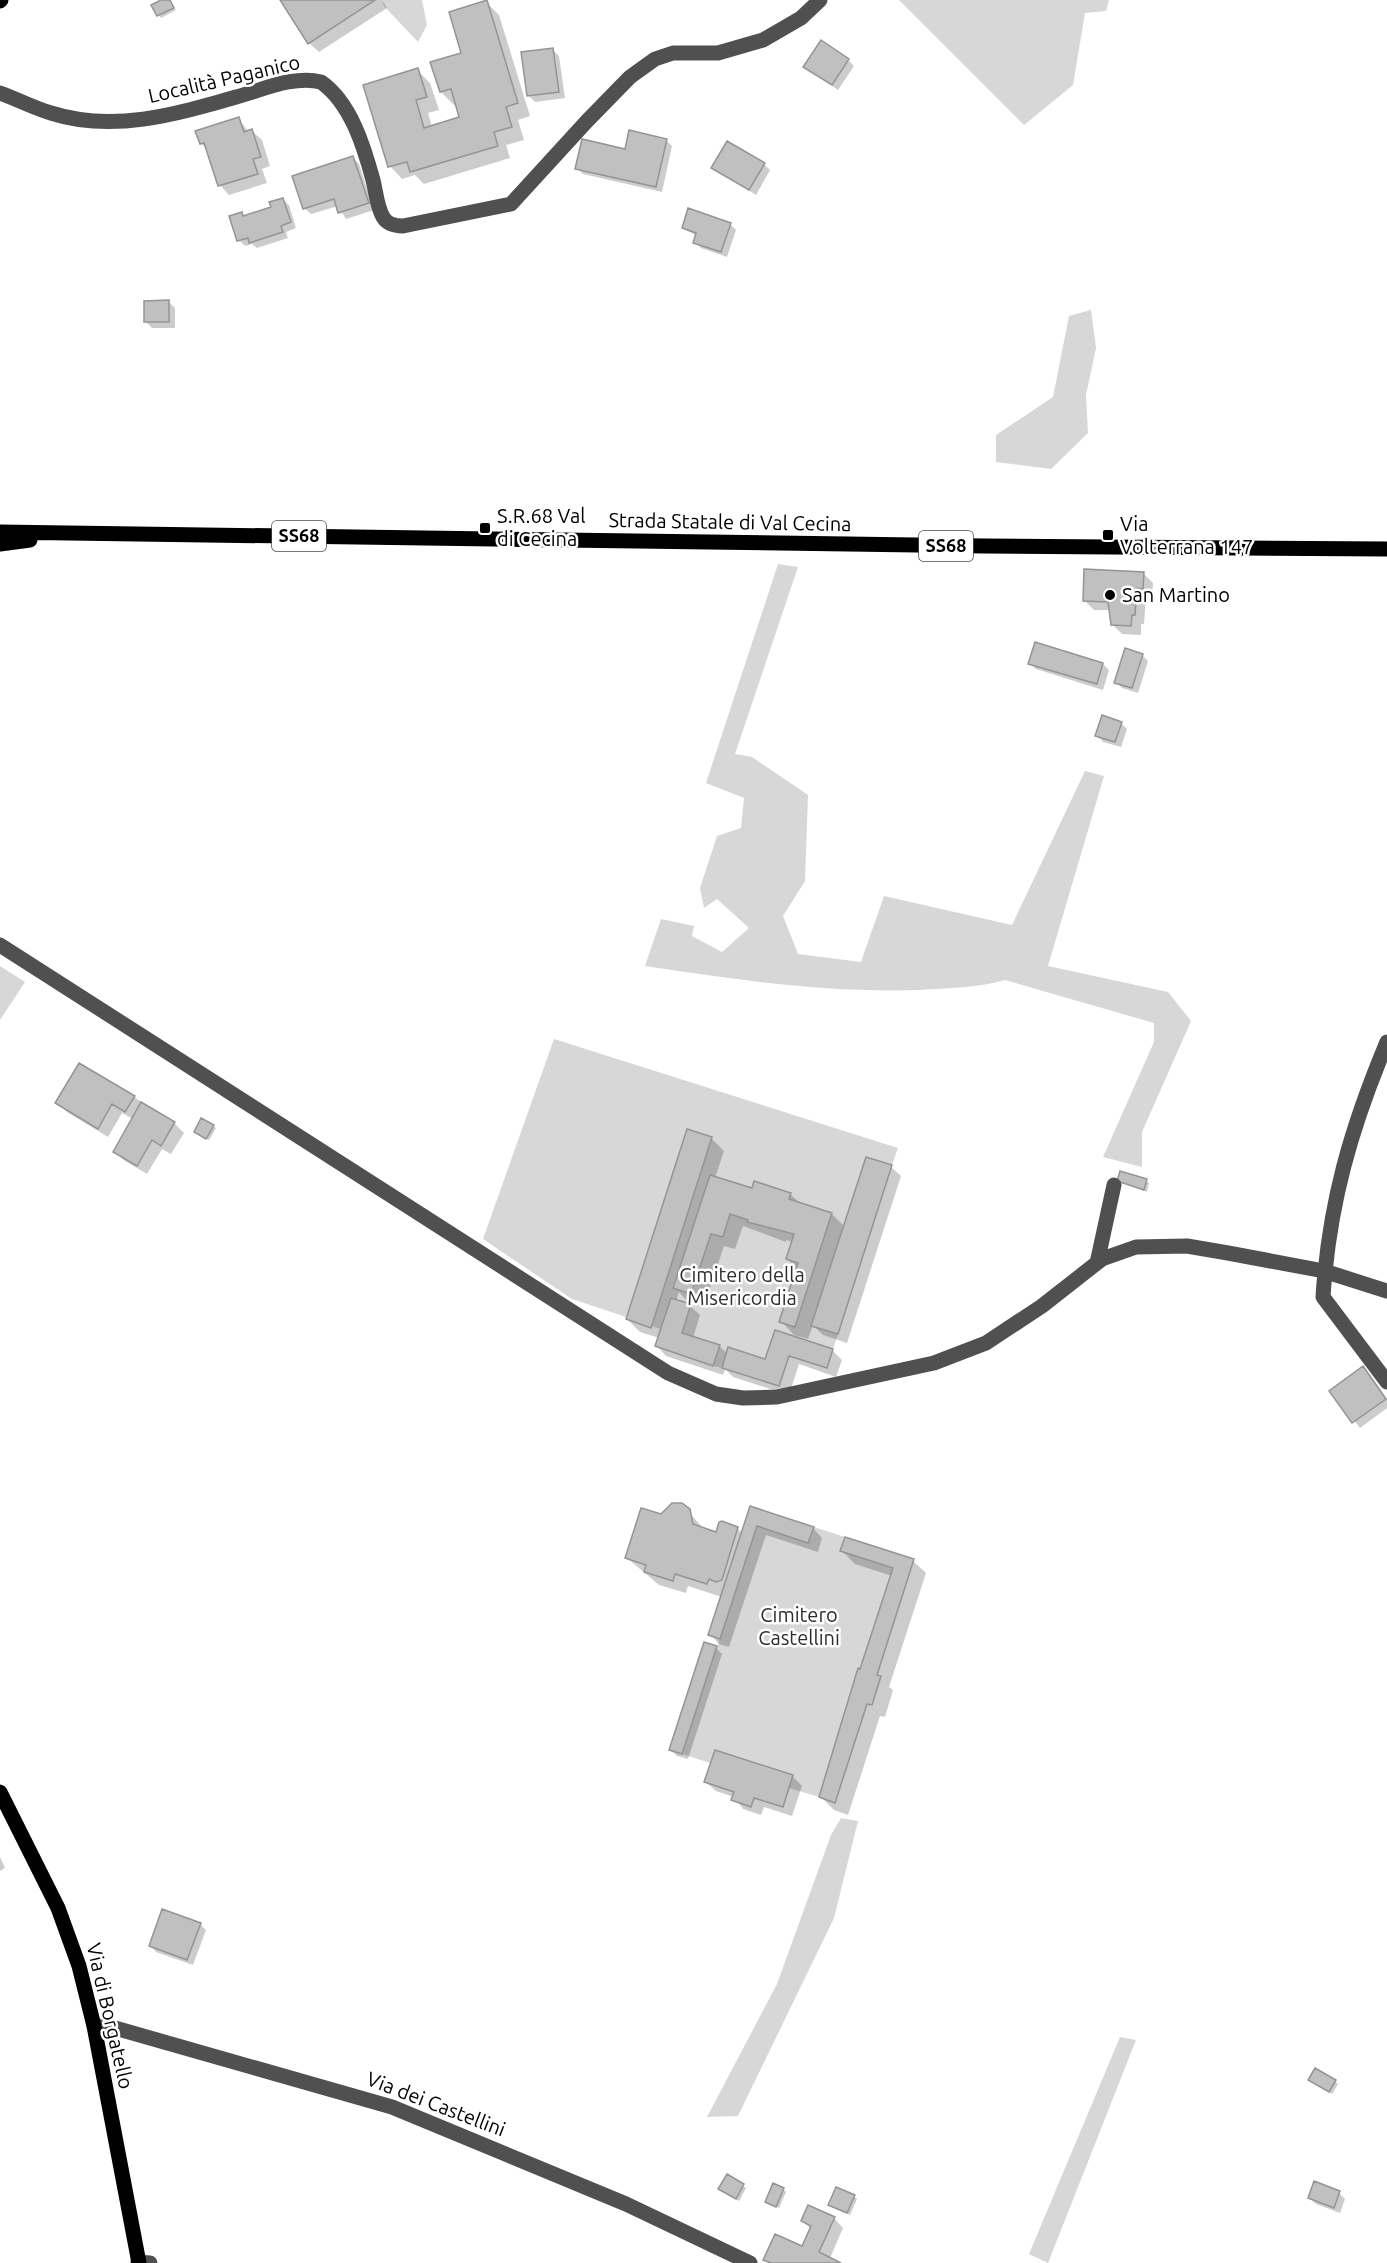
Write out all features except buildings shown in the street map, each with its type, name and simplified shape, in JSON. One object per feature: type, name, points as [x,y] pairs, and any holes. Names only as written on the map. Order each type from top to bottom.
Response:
[{"type":"main road","name":"Strada Statale di Val Cecina","points":[[0,532],[985,546],[1387,549]]},
{"type":"main road","points":[[0,544],[92,533]]},
{"type":"main road","name":"Via di Borgatello","points":[[0,1792],[62,1918],[79,1966],[94,2026],[143,2263]]},
{"type":"street","name":"Località Paganico","points":[[0,93],[59,115],[120,121],[169,116],[285,83],[315,80],[333,91],[350,118],[368,161],[382,215],[388,222],[397,226],[411,225],[512,204],[630,77],[655,59],[673,53],[718,53],[754,43],[788,27],[820,0]]},
{"type":"street","points":[[0,945],[668,1373],[693,1387],[716,1394],[743,1398],[777,1397],[934,1363],[986,1343],[1011,1328],[1097,1263],[1136,1247],[1188,1246],[1324,1271],[1387,1291]]},
{"type":"street","points":[[1387,1042],[1355,1121],[1337,1182],[1324,1271],[1323,1298],[1387,1382]]},
{"type":"street","points":[[1097,1263],[1114,1185]]},
{"type":"street","name":"Via dei Castellini","points":[[94,2026],[115,2028],[213,2058],[382,2103],[626,2204],[750,2263]]},
{"type":"green space","points":[[382,0],[422,0],[427,25],[418,42],[384,6]]},
{"type":"green space","points":[[899,0],[1109,0],[1106,11],[1085,13],[1073,85],[1024,125]]},
{"type":"green space","points":[[1091,310],[1096,348],[1086,395],[1088,433],[1051,469],[996,462],[996,435],[1053,397],[1069,316]]},
{"type":"green space","points":[[778,564],[798,567],[735,754],[752,757],[808,795],[805,881],[783,916],[798,954],[861,962],[884,896],[1012,925],[1085,771],[1104,776],[1048,966],[1168,992],[1191,1021],[1142,1132],[1142,1167],[1103,1157],[1154,1042],[1154,1023],[1005,980],[984,985],[919,990],[850,989],[748,981],[645,966],[661,919],[694,926],[692,936],[722,952],[749,928],[717,899],[704,908],[700,888],[717,836],[741,828],[744,798],[706,783]]},
{"type":"green space","points":[[0,966],[25,982],[0,1020]]},
{"type":"green space","name":"Cimitero della Misericordia","points":[[554,1039],[898,1148],[892,1165],[866,1157],[811,1326],[838,1334],[833,1349],[775,1330],[765,1359],[729,1347],[722,1368],[713,1366],[720,1345],[682,1333],[691,1304],[671,1298],[661,1329],[651,1326],[711,1137],[687,1129],[626,1317],[572,1299],[483,1239]],"holes":[[[710,1175],[752,1188],[754,1181],[791,1192],[789,1199],[832,1213],[795,1327],[779,1322],[798,1263],[786,1259],[794,1234],[748,1222],[748,1220],[730,1214],[723,1237],[711,1234],[692,1294],[673,1288]]]},
{"type":"green space","name":"Cimitero Castellini","points":[[757,1526],[808,1543],[814,1527],[845,1537],[841,1551],[893,1568],[860,1669],[858,1669],[819,1797],[789,1788],[793,1775],[715,1750],[710,1763],[682,1754]]},
{"type":"green space","points":[[841,1818],[858,1821],[834,1918],[738,2116],[707,2117],[777,1984],[831,1835]]},
{"type":"green space","points":[[1120,2037],[1136,2040],[1048,2263],[1029,2254]]},
{"type":"place","name":"S.R.68 Val di Cecina","points":[[485,528]]},
{"type":"place","name":"Via Volterrana 147","points":[[1108,535]]},
{"type":"place","name":"San Martino","points":[[1110,595]]}]
